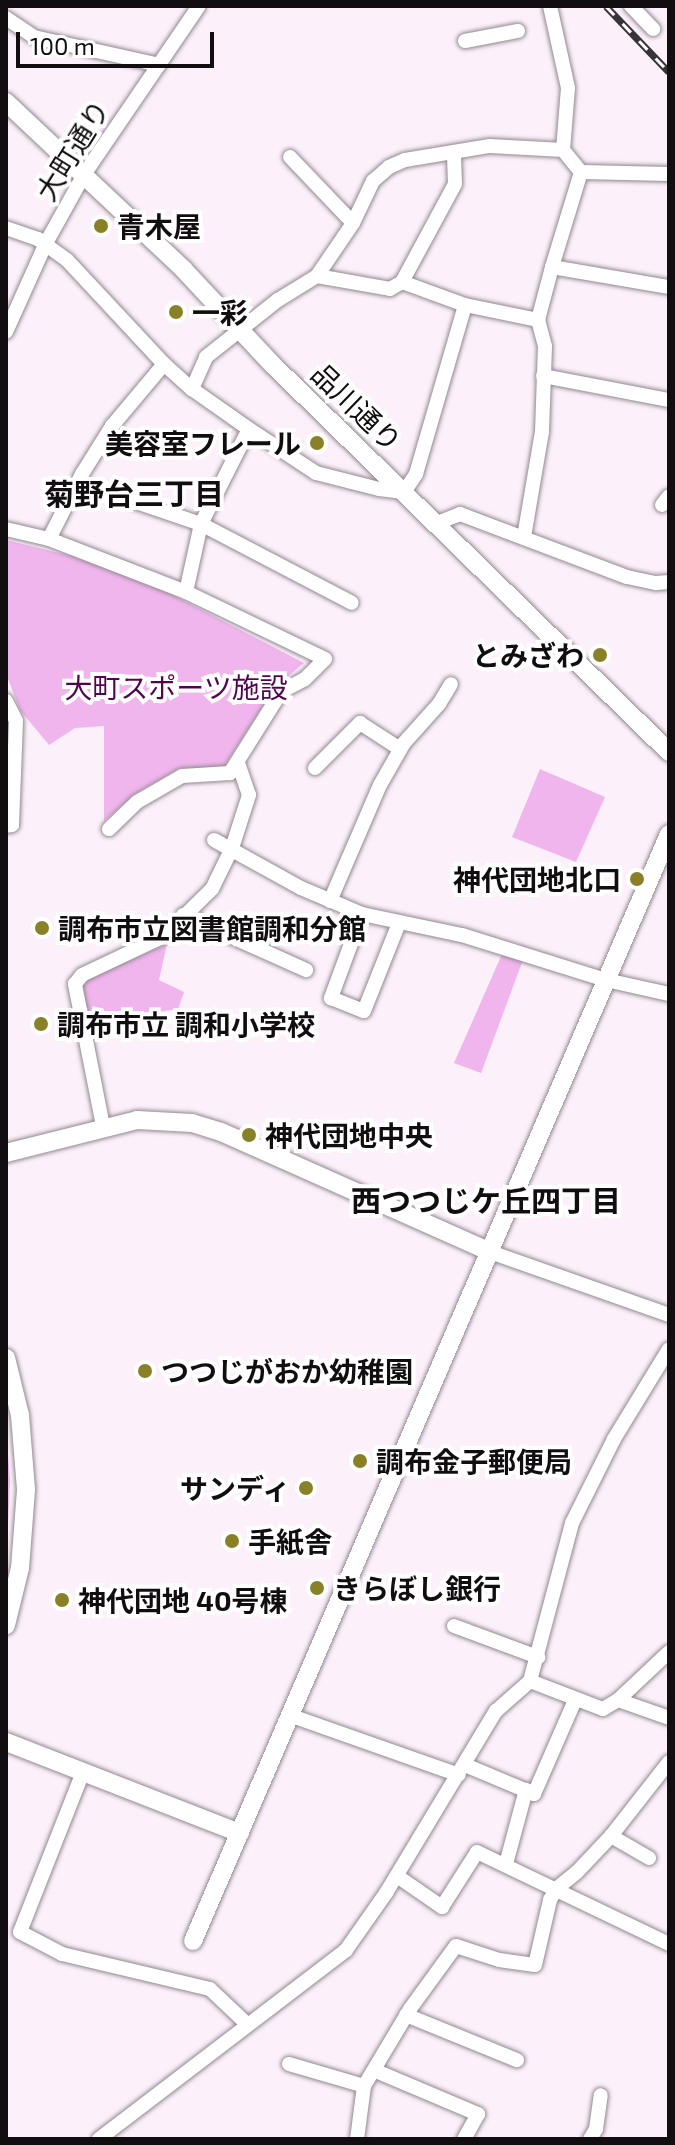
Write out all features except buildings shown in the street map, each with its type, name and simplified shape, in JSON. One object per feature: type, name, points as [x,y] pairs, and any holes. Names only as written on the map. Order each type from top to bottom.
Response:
[{"type":"street","name":"大町通り","points":[[6,332],[46,243],[85,173],[199,6]]},
{"type":"street","points":[[550,6],[568,88],[563,150],[581,172],[669,174]]},
{"type":"street","points":[[631,6],[653,29]]},
{"type":"street","points":[[6,18],[34,37],[159,65]]},
{"type":"street","points":[[465,41],[518,31]]},
{"type":"street","name":"品川通り","points":[[6,102],[85,173],[435,524],[669,752]]},
{"type":"street","points":[[192,389],[206,357],[278,300],[317,276],[353,223],[373,181],[389,167],[405,160],[490,146],[563,150]]},
{"type":"street","points":[[317,276],[335,276],[390,289],[402,282],[455,184],[454,153]]},
{"type":"street","points":[[290,157],[353,223]]},
{"type":"street","points":[[524,537],[542,432],[545,346],[538,320],[581,172]]},
{"type":"street","points":[[6,228],[46,243],[112,304],[164,364],[192,389],[249,429],[316,473],[404,492],[416,474],[465,305]]},
{"type":"street","points":[[552,267],[669,287]]},
{"type":"street","points":[[402,282],[465,305],[538,320]]},
{"type":"street","points":[[49,539],[82,474],[112,426],[164,364]]},
{"type":"street","points":[[543,376],[669,400]]},
{"type":"street","points":[[186,592],[201,524],[249,429]]},
{"type":"street","points":[[116,495],[201,524],[352,603]]},
{"type":"street","points":[[435,524],[460,514],[627,577],[656,583],[669,582]]},
{"type":"street","points":[[6,529],[49,539],[186,592],[325,659],[305,679],[281,692],[230,773],[182,776],[137,802],[109,829]]},
{"type":"street","points":[[330,901],[380,785],[400,749],[451,684]]},
{"type":"street","points":[[6,701],[16,721],[12,825],[6,826]]},
{"type":"street","points":[[315,768],[360,723],[400,749]]},
{"type":"street","points":[[103,1126],[75,984],[82,975],[164,936],[212,889],[232,848],[249,795],[238,763]]},
{"type":"street","points":[[193,1941],[669,834]]},
{"type":"street","points":[[214,840],[330,901],[362,914],[462,935],[606,980],[669,994]]},
{"type":"street","points":[[362,914],[331,998],[364,1011],[399,923]]},
{"type":"street","points":[[183,915],[306,970]]},
{"type":"street","points":[[6,1153],[103,1126],[166,1120],[221,1132],[490,1252],[669,1315]]},
{"type":"street","points":[[99,2139],[346,1950],[397,1876],[496,1711],[530,1681],[572,1523],[614,1439],[669,1349]]},
{"type":"street","points":[[6,1358],[20,1415],[26,1500],[20,1568],[6,1625]]},
{"type":"street","points":[[454,1626],[538,1657]]},
{"type":"street","points":[[530,1681],[603,1709],[618,1700],[669,1652]]},
{"type":"street","points":[[289,1715],[534,1794],[575,1700]]},
{"type":"street","points":[[618,1700],[669,1718]]},
{"type":"street","points":[[6,1742],[240,1833]]},
{"type":"street","points":[[357,2139],[364,2086],[376,2071],[406,2015],[456,1946],[499,1960],[535,1965],[550,1900],[556,1889],[611,1836],[669,1762]]},
{"type":"street","points":[[83,1772],[13,1931],[62,1954],[210,1989],[248,2025]]},
{"type":"street","points":[[506,1864],[526,1790]]},
{"type":"street","points":[[611,1836],[649,1858]]},
{"type":"street","points":[[397,1876],[442,1907],[477,1852],[669,1944]]},
{"type":"street","points":[[406,2015],[501,2047],[517,2060]]},
{"type":"street","points":[[289,2064],[364,2086]]},
{"type":"street","points":[[376,2071],[478,2114],[464,2139]]},
{"type":"street","points":[[590,2139],[596,2129],[601,2095]]},
{"type":"green space","name":"大町スポーツ施設","points":[[6,540],[76,557],[167,592],[304,663],[275,687],[224,767],[178,769],[135,794],[104,821],[104,726],[75,728],[49,745],[20,710],[6,674]]},
{"type":"green space","points":[[540,769],[605,797],[576,862],[512,837]]},
{"type":"green space","points":[[167,944],[159,980],[184,992],[178,1009],[86,1023],[80,987],[87,979]]},
{"type":"green space","points":[[502,954],[523,960],[481,1073],[454,1063]]},
{"type":"green space","points":[[6,1425],[10,1481],[6,1569]]},
{"type":"railway","points":[[606,6],[669,72]]},
{"type":"place","name":"青木屋","points":[[101,226]]},
{"type":"place","name":"一彩","points":[[176,312]]},
{"type":"place","name":"美容室フレール","points":[[317,443]]},
{"type":"place","name":"とみざわ","points":[[600,655]]},
{"type":"place","name":"神代団地北口","points":[[637,879]]},
{"type":"place","name":"調布市立図書館調和分館","points":[[42,928]]},
{"type":"place","name":"調布市立 調和小学校","points":[[41,1024]]},
{"type":"place","name":"神代団地中央","points":[[249,1135]]},
{"type":"place","name":"つつじがおか幼稚園","points":[[145,1371]]},
{"type":"place","name":"調布金子郵便局","points":[[360,1461]]},
{"type":"place","name":"サンディ","points":[[306,1488]]},
{"type":"place","name":"手紙舎","points":[[232,1541]]},
{"type":"place","name":"きらぼし銀行","points":[[317,1588]]},
{"type":"place","name":"神代団地 40号棟","points":[[62,1600]]},
{"type":"district","name":"菊野台三丁目","points":[[134,493]]},
{"type":"district","name":"西つつじケ丘四丁目","points":[[486,1200]]}]
